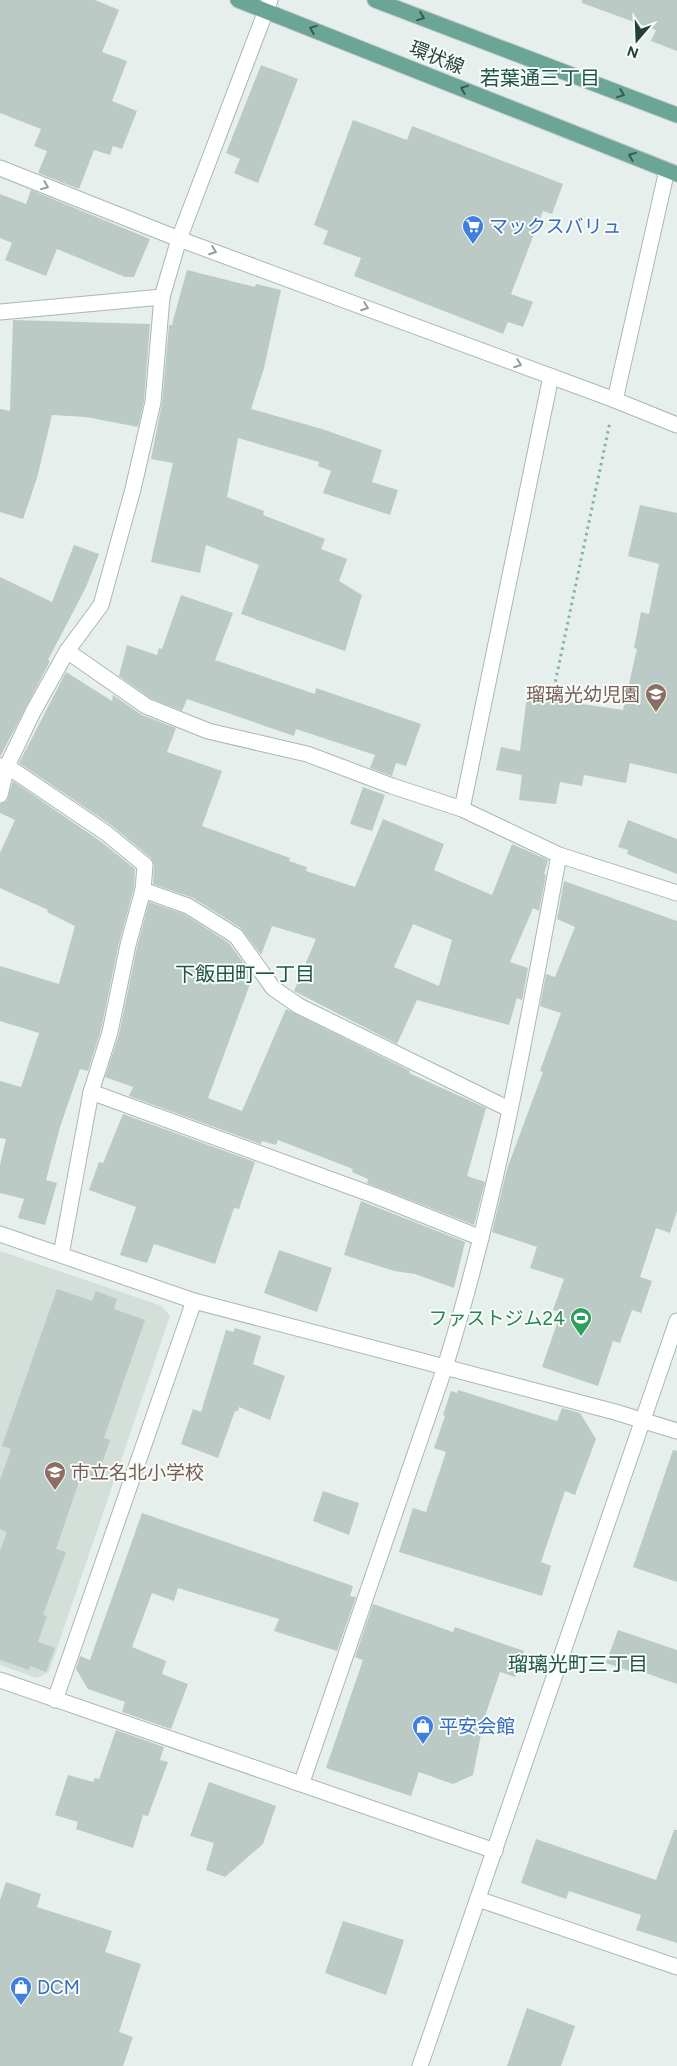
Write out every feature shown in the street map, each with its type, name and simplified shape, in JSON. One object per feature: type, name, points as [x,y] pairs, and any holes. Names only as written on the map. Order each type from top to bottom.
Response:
[{"type":"main road","name":"環状線","points":[[238,0],[268,5],[672,172]]},
{"type":"main road","name":"環状線","points":[[375,0],[677,115]]},
{"type":"street","points":[[0,795],[4,766],[67,651],[101,605],[131,498],[153,402],[162,297],[179,239],[268,5]]},
{"type":"street","points":[[0,168],[179,239],[551,376],[677,425]]},
{"type":"street","points":[[615,400],[672,172]]},
{"type":"street","points":[[0,312],[162,297]]},
{"type":"street","points":[[462,809],[551,376]]},
{"type":"street","points":[[67,651],[146,706],[208,731],[307,754],[392,786],[462,809],[559,855],[677,893]]},
{"type":"street","points":[[4,766],[106,832],[145,864],[143,890],[128,945],[110,1032],[91,1092],[61,1255]]},
{"type":"street","points":[[302,1782],[445,1367],[465,1302],[520,1064],[559,855]]},
{"type":"street","points":[[143,890],[188,906],[236,936],[273,988],[299,1006],[509,1108]]},
{"type":"street","points":[[91,1092],[376,1196],[481,1238]]},
{"type":"street","points":[[0,1234],[194,1301],[644,1420],[677,1431]]},
{"type":"street","points":[[55,1700],[194,1301]]},
{"type":"street","points":[[420,2066],[677,1322]]},
{"type":"street","points":[[0,1680],[302,1782],[495,1851]]},
{"type":"street","points":[[478,1899],[677,1967]]},
{"type":"path","points":[[554,688],[615,400]]},
{"type":"shaded area","name":"市立名北小学校","points":[[0,1251],[162,1306],[170,1316],[49,1672],[37,1678],[0,1665]]},
{"type":"building","points":[[0,0],[95,0],[119,10],[102,52],[127,61],[112,101],[137,111],[122,149],[113,146],[110,155],[94,150],[79,189],[38,173],[47,151],[34,146],[41,129],[0,113]]},
{"type":"building","points":[[582,0],[677,0],[677,51],[651,41],[656,30],[582,3]]},
{"type":"building","points":[[261,65],[298,79],[258,183],[234,173],[240,159],[226,153]]},
{"type":"building","points":[[353,120],[407,140],[412,126],[563,184],[552,214],[543,211],[511,294],[533,302],[523,327],[508,322],[503,334],[354,276],[361,258],[323,244],[328,231],[314,225]]},
{"type":"building","points":[[31,190],[150,239],[134,277],[125,277],[57,249],[46,276],[5,260],[12,243],[0,238],[0,194],[26,204]]},
{"type":"building","points":[[187,270],[255,287],[256,284],[281,290],[264,368],[251,409],[322,429],[382,450],[372,482],[398,490],[390,515],[323,493],[331,471],[318,466],[319,462],[238,438],[227,497],[264,511],[263,515],[325,539],[321,549],[347,559],[339,581],[362,595],[345,651],[241,614],[259,565],[206,545],[200,573],[151,562],[173,463],[151,459],[162,403],[169,325],[174,325],[172,324]]},
{"type":"building","points":[[13,320],[150,324],[144,401],[138,427],[86,417],[52,415],[37,478],[23,519],[0,512],[0,409],[10,411]]},
{"type":"building","points":[[640,505],[677,513],[677,774],[630,763],[626,783],[584,775],[582,786],[560,782],[556,804],[519,800],[522,775],[496,770],[501,747],[520,751],[527,696],[623,710],[637,649],[634,648],[641,612],[649,614],[659,564],[628,556]]},
{"type":"building","points":[[74,545],[99,554],[86,587],[48,660],[50,661],[0,757],[0,577],[52,602]]},
{"type":"building","points":[[181,595],[233,613],[215,660],[315,694],[316,688],[421,724],[406,766],[396,763],[392,776],[370,768],[375,755],[296,729],[294,736],[187,699],[182,711],[150,698],[119,676],[127,645],[157,655],[159,648],[162,649]]},
{"type":"building","points":[[66,672],[112,701],[113,695],[142,715],[176,728],[167,752],[222,771],[202,826],[290,858],[289,861],[307,867],[306,871],[355,887],[383,819],[444,844],[434,870],[492,895],[512,844],[548,860],[544,874],[546,875],[539,911],[533,908],[510,962],[528,968],[522,1000],[517,998],[509,1025],[417,1000],[397,1044],[294,991],[316,939],[272,926],[261,955],[241,928],[193,898],[153,884],[154,865],[151,858],[111,825],[19,763]],"holes":[[[413,924],[452,940],[439,986],[394,967]]]},
{"type":"building","points":[[13,781],[100,841],[135,869],[134,888],[119,943],[101,1030],[88,1071],[80,1069],[60,1127],[46,1180],[57,1183],[45,1225],[18,1218],[24,1199],[0,1193],[0,1165],[6,1139],[0,1138],[0,1081],[21,1087],[39,1033],[0,1021],[0,966],[59,984],[75,926],[47,912],[48,910],[0,888],[0,853],[15,820],[0,813],[0,804],[7,801]]},
{"type":"building","points":[[363,787],[385,795],[372,831],[350,824]]},
{"type":"building","points":[[628,820],[677,839],[677,874],[627,854],[628,850],[618,847]]},
{"type":"building","points":[[564,881],[677,921],[677,1211],[670,1233],[656,1228],[640,1277],[652,1281],[641,1313],[632,1310],[620,1343],[613,1341],[598,1386],[542,1367],[561,1312],[553,1310],[564,1279],[530,1268],[537,1247],[492,1232],[507,1169],[543,1072],[540,1071],[561,1013],[540,1006],[546,974],[555,977],[575,927],[557,919]]},
{"type":"building","points":[[149,902],[184,914],[229,943],[253,976],[208,1098],[242,1111],[286,1009],[410,1071],[409,1073],[486,1108],[467,1176],[485,1182],[474,1225],[367,1183],[368,1179],[352,1172],[353,1169],[278,1140],[276,1145],[262,1141],[261,1144],[129,1096],[133,1087],[105,1077],[119,1034],[137,947]]},
{"type":"building","points":[[123,1114],[255,1162],[239,1209],[234,1208],[215,1264],[154,1244],[147,1263],[120,1255],[136,1207],[89,1190],[99,1162],[103,1163]]},
{"type":"building","points":[[361,1201],[465,1242],[454,1288],[415,1274],[394,1271],[344,1255]]},
{"type":"building","points":[[279,1250],[332,1268],[317,1312],[264,1293]]},
{"type":"building","name":"市立名北小学校","points":[[57,1289],[92,1301],[96,1291],[117,1299],[114,1309],[145,1320],[104,1438],[110,1440],[97,1478],[82,1473],[56,1549],[66,1552],[43,1615],[47,1616],[38,1642],[55,1648],[46,1672],[30,1666],[29,1670],[0,1660],[0,1551],[7,1532],[0,1529],[0,1480],[11,1449],[2,1446]]},
{"type":"building","points":[[235,1328],[261,1336],[253,1364],[285,1376],[270,1420],[239,1407],[238,1411],[235,1411],[218,1458],[181,1444],[193,1409],[201,1412],[226,1330],[233,1332]]},
{"type":"building","points":[[458,1390],[557,1421],[562,1408],[580,1413],[596,1439],[575,1495],[565,1491],[541,1562],[551,1566],[542,1596],[399,1552],[413,1508],[426,1512],[446,1452],[434,1448],[451,1391],[457,1393]]},
{"type":"building","points":[[673,1450],[677,1451],[677,1582],[633,1567]]},
{"type":"building","points":[[323,1491],[359,1503],[349,1535],[313,1521]]},
{"type":"building","points":[[142,1513],[353,1586],[350,1596],[356,1597],[337,1651],[274,1631],[279,1619],[178,1588],[174,1601],[152,1593],[132,1647],[166,1661],[162,1674],[188,1684],[171,1729],[122,1712],[125,1702],[88,1689],[76,1669],[80,1656],[90,1660]]},
{"type":"building","points":[[373,1604],[453,1632],[455,1627],[524,1651],[515,1677],[500,1672],[484,1719],[473,1775],[453,1784],[419,1772],[411,1796],[326,1768],[363,1660],[355,1657]]},
{"type":"building","points":[[618,1630],[677,1650],[677,1684],[640,1671],[639,1674],[606,1663]]},
{"type":"building","points":[[116,1730],[164,1747],[160,1760],[168,1762],[148,1816],[143,1815],[133,1848],[76,1829],[78,1822],[55,1815],[68,1775],[93,1782],[95,1778],[99,1779]]},
{"type":"building","points":[[209,1782],[276,1806],[263,1844],[225,1877],[206,1870],[214,1843],[190,1836]]},
{"type":"building","points":[[674,1830],[677,1830],[677,1943],[636,1930],[641,1915],[569,1891],[566,1899],[521,1883],[536,1839],[656,1880]]},
{"type":"building","points":[[6,1882],[41,1894],[37,1907],[112,1931],[105,1952],[141,1964],[119,2032],[133,2037],[123,2066],[0,2066],[0,1900]]},
{"type":"building","points":[[343,1921],[404,1940],[386,1995],[325,1973]]},
{"type":"building","points":[[527,2008],[575,2026],[561,2066],[507,2066]]},
{"type":"place","name":"マックスバリュ","points":[[473,245]]},
{"type":"place","name":"瑠璃光幼児園","points":[[656,713]]},
{"type":"place","name":"ファストジム24","points":[[581,1337]]},
{"type":"place","name":"市立名北小学校","points":[[55,1491]]},
{"type":"place","name":"平安会館","points":[[423,1745]]},
{"type":"place","name":"DCM","points":[[21,2006]]},
{"type":"district","name":"若葉通三丁目","points":[[540,78]]},
{"type":"district","name":"下飯田町一丁目","points":[[245,974]]},
{"type":"district","name":"瑠璃光町三丁目","points":[[578,1664]]}]
